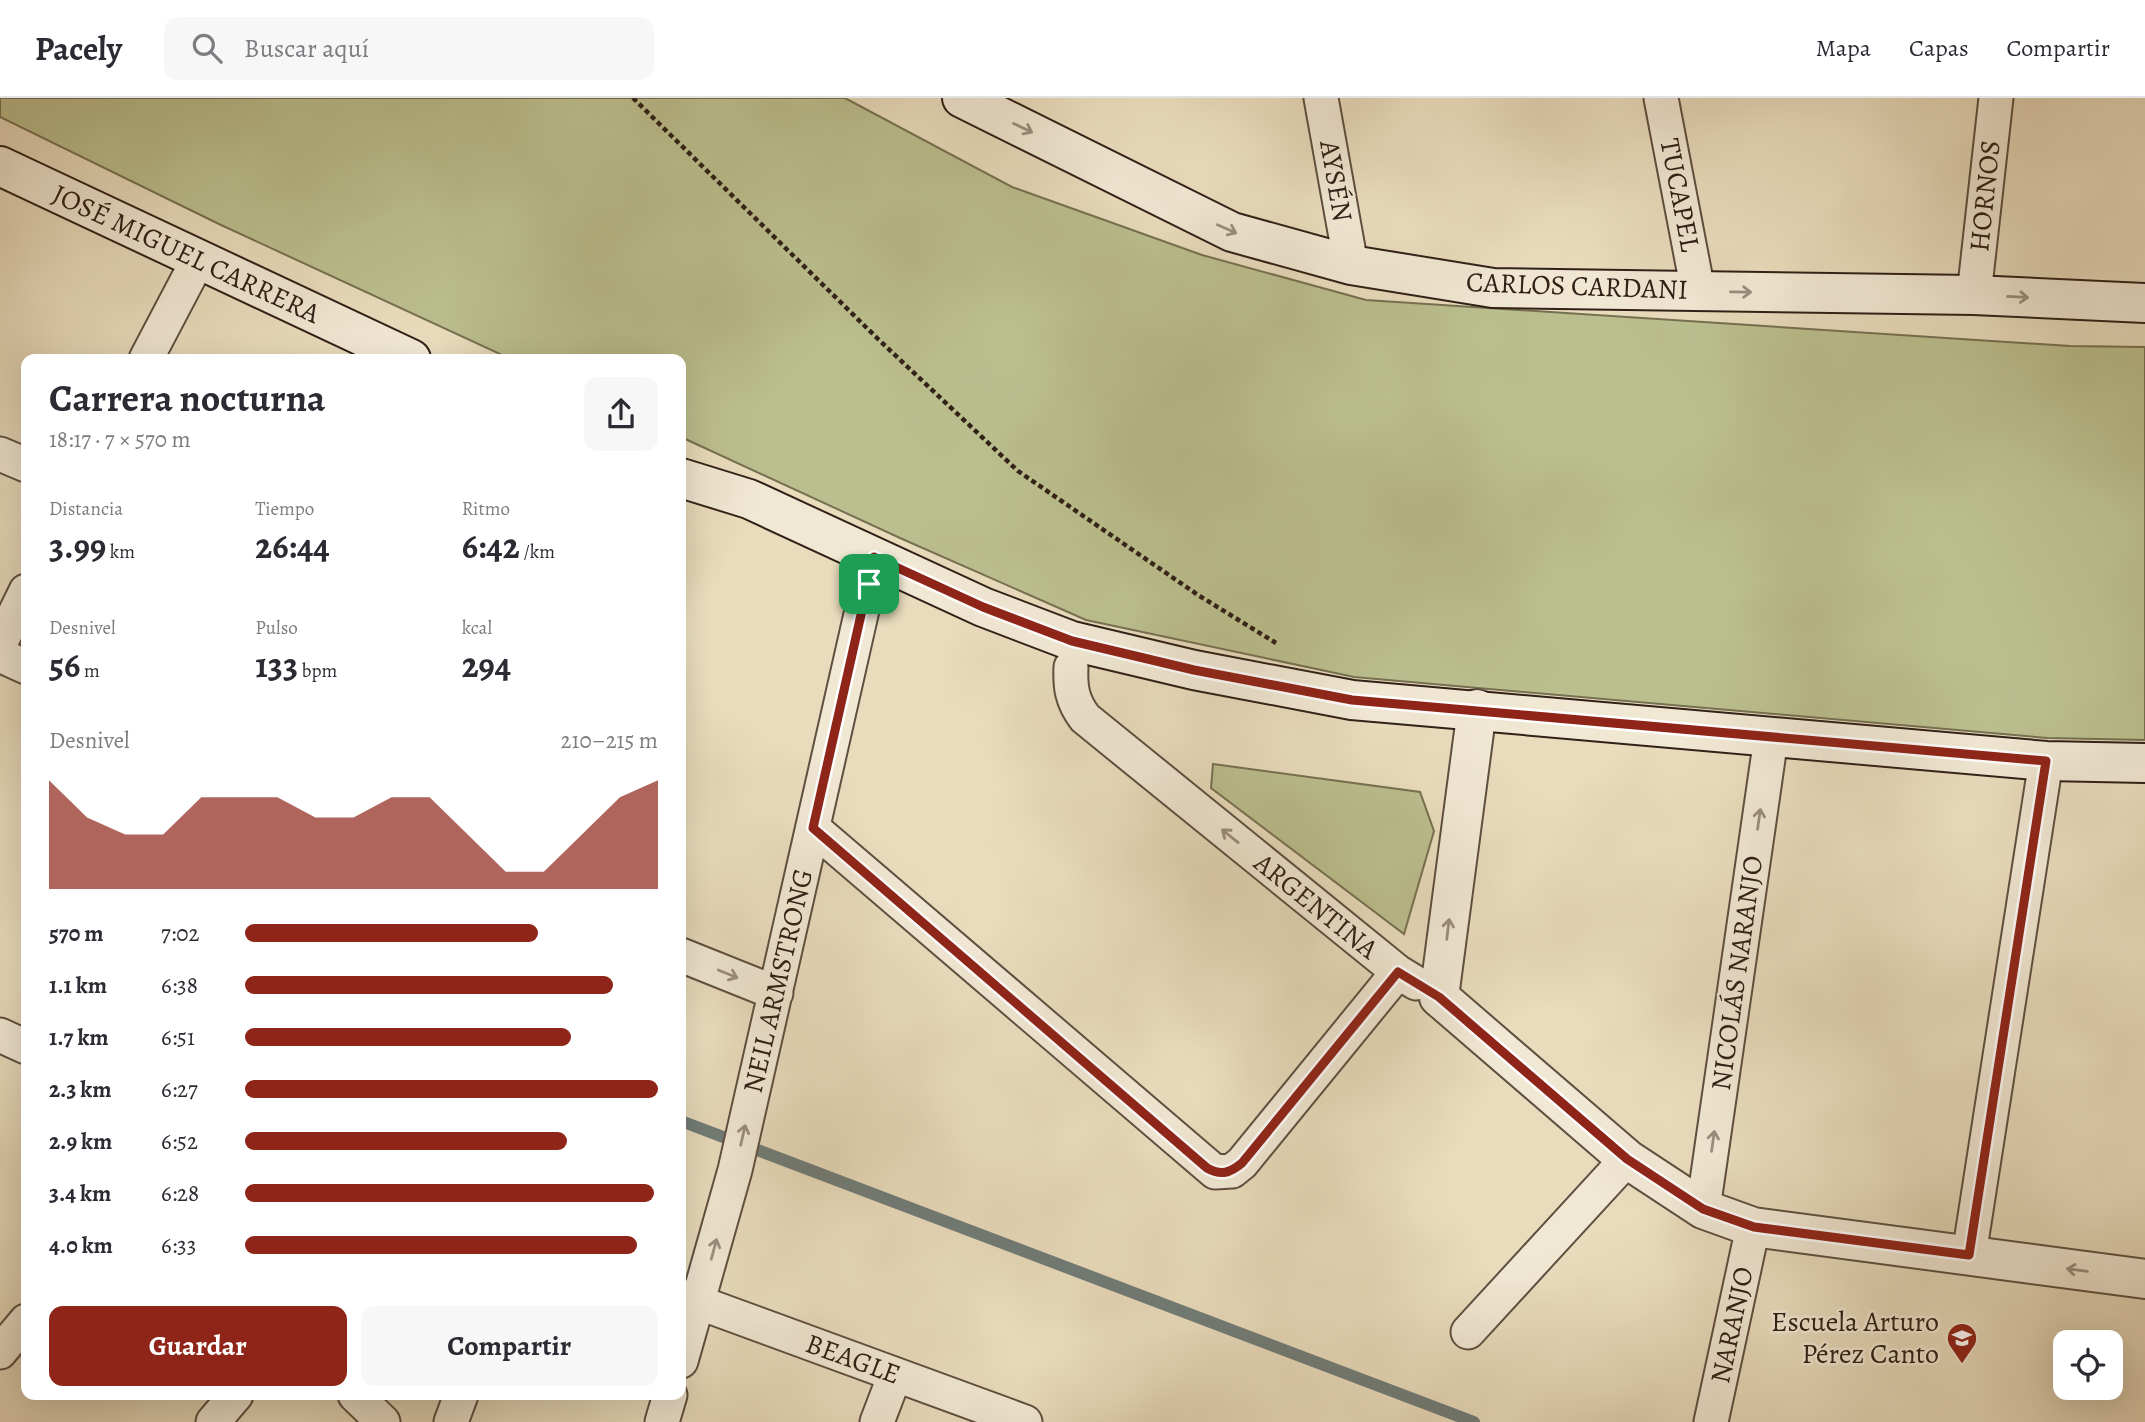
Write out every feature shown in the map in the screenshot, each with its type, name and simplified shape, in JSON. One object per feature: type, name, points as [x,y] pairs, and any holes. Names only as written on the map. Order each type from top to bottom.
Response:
[{"type":"main road","name":"CARLOS CARDANI","points":[[962,98],[1232,232],[1352,265],[1493,288],[1974,295],[2145,303]]},
{"type":"main road","name":"JOSÉ MIGUEL CARRERA","points":[[0,166],[400,354]]},
{"type":"main road","points":[[686,480],[749,499],[984,635],[1071,667],[1176,688],[1264,701],[1352,700],[2046,761],[2145,763]]},
{"type":"main road","points":[[686,488],[871,570],[983,607],[1072,641],[1194,670],[1352,700]]},
{"type":"main road","points":[[1439,997],[1477,709]]},
{"type":"main road","name":"ARGENTINA","points":[[1439,997],[1627,1159],[1703,1209],[1754,1227],[2145,1279]]},
{"type":"street","name":"AYSÉN","points":[[1321,98],[1352,265]]},
{"type":"street","name":"TUCAPEL","points":[[1661,98],[1698,291]]},
{"type":"street","name":"HORNOS","points":[[1974,295],[1996,98]]},
{"type":"street","points":[[149,354],[198,260]]},
{"type":"street","points":[[0,454],[21,463]]},
{"type":"street","name":"NEIL ARMSTRONG","points":[[686,1327],[690,1299],[735,1170],[871,570]]},
{"type":"street","points":[[0,644],[21,601]]},
{"type":"street","points":[[0,655],[21,665]]},
{"type":"street","name":"ARGENTINA","points":[[1071,667],[1070,689],[1076,706],[1085,718],[1398,972],[1439,997]]},
{"type":"street","name":"NICOLÁS NARANJO","points":[[1703,1209],[1770,738]]},
{"type":"street","points":[[1969,1255],[2046,761]]},
{"type":"street","points":[[813,828],[1207,1168],[1223,1174],[1242,1163],[1398,972]]},
{"type":"street","points":[[686,957],[776,993]]},
{"type":"street","points":[[1468,1332],[1627,1159]]},
{"type":"street","name":"NARANJO","points":[[1711,1422],[1754,1227]]},
{"type":"street","name":"BEAGLE","points":[[690,1299],[1025,1422]]},
{"type":"street","points":[[0,1353],[21,1327]]},
{"type":"street","points":[[877,1422],[895,1375]]},
{"type":"street","points":[[213,1422],[232,1400]]},
{"type":"street","points":[[360,1400],[383,1422]]},
{"type":"street","points":[[451,1422],[459,1400]]},
{"type":"street","points":[[662,1422],[669,1400]]},
{"type":"path","points":[[634,98],[878,339],[1018,471],[1198,595],[1285,649]]},
{"type":"green space","points":[[0,98],[845,98],[1012,187],[1202,255],[1366,300],[2070,346],[2145,347],[2145,740],[2047,738],[1354,677],[1086,620],[686,439],[686,354],[500,354],[221,225],[0,117]]},
{"type":"green space","points":[[1213,764],[1420,792],[1434,831],[1404,934],[1211,788]]},
{"type":"waterway","points":[[686,1123],[1474,1422]]},
{"type":"place","name":"Escuela Arturo Pérez Canto","points":[[1962,1365]]},
{"type":"route","points":[[874,557],[983,607],[1072,641],[1194,670],[1352,700],[2046,761],[1969,1255],[1754,1227],[1703,1209],[1627,1159],[1439,997],[1398,972],[1242,1163],[1223,1174],[1207,1168],[813,828],[869,584],[874,557]]}]
